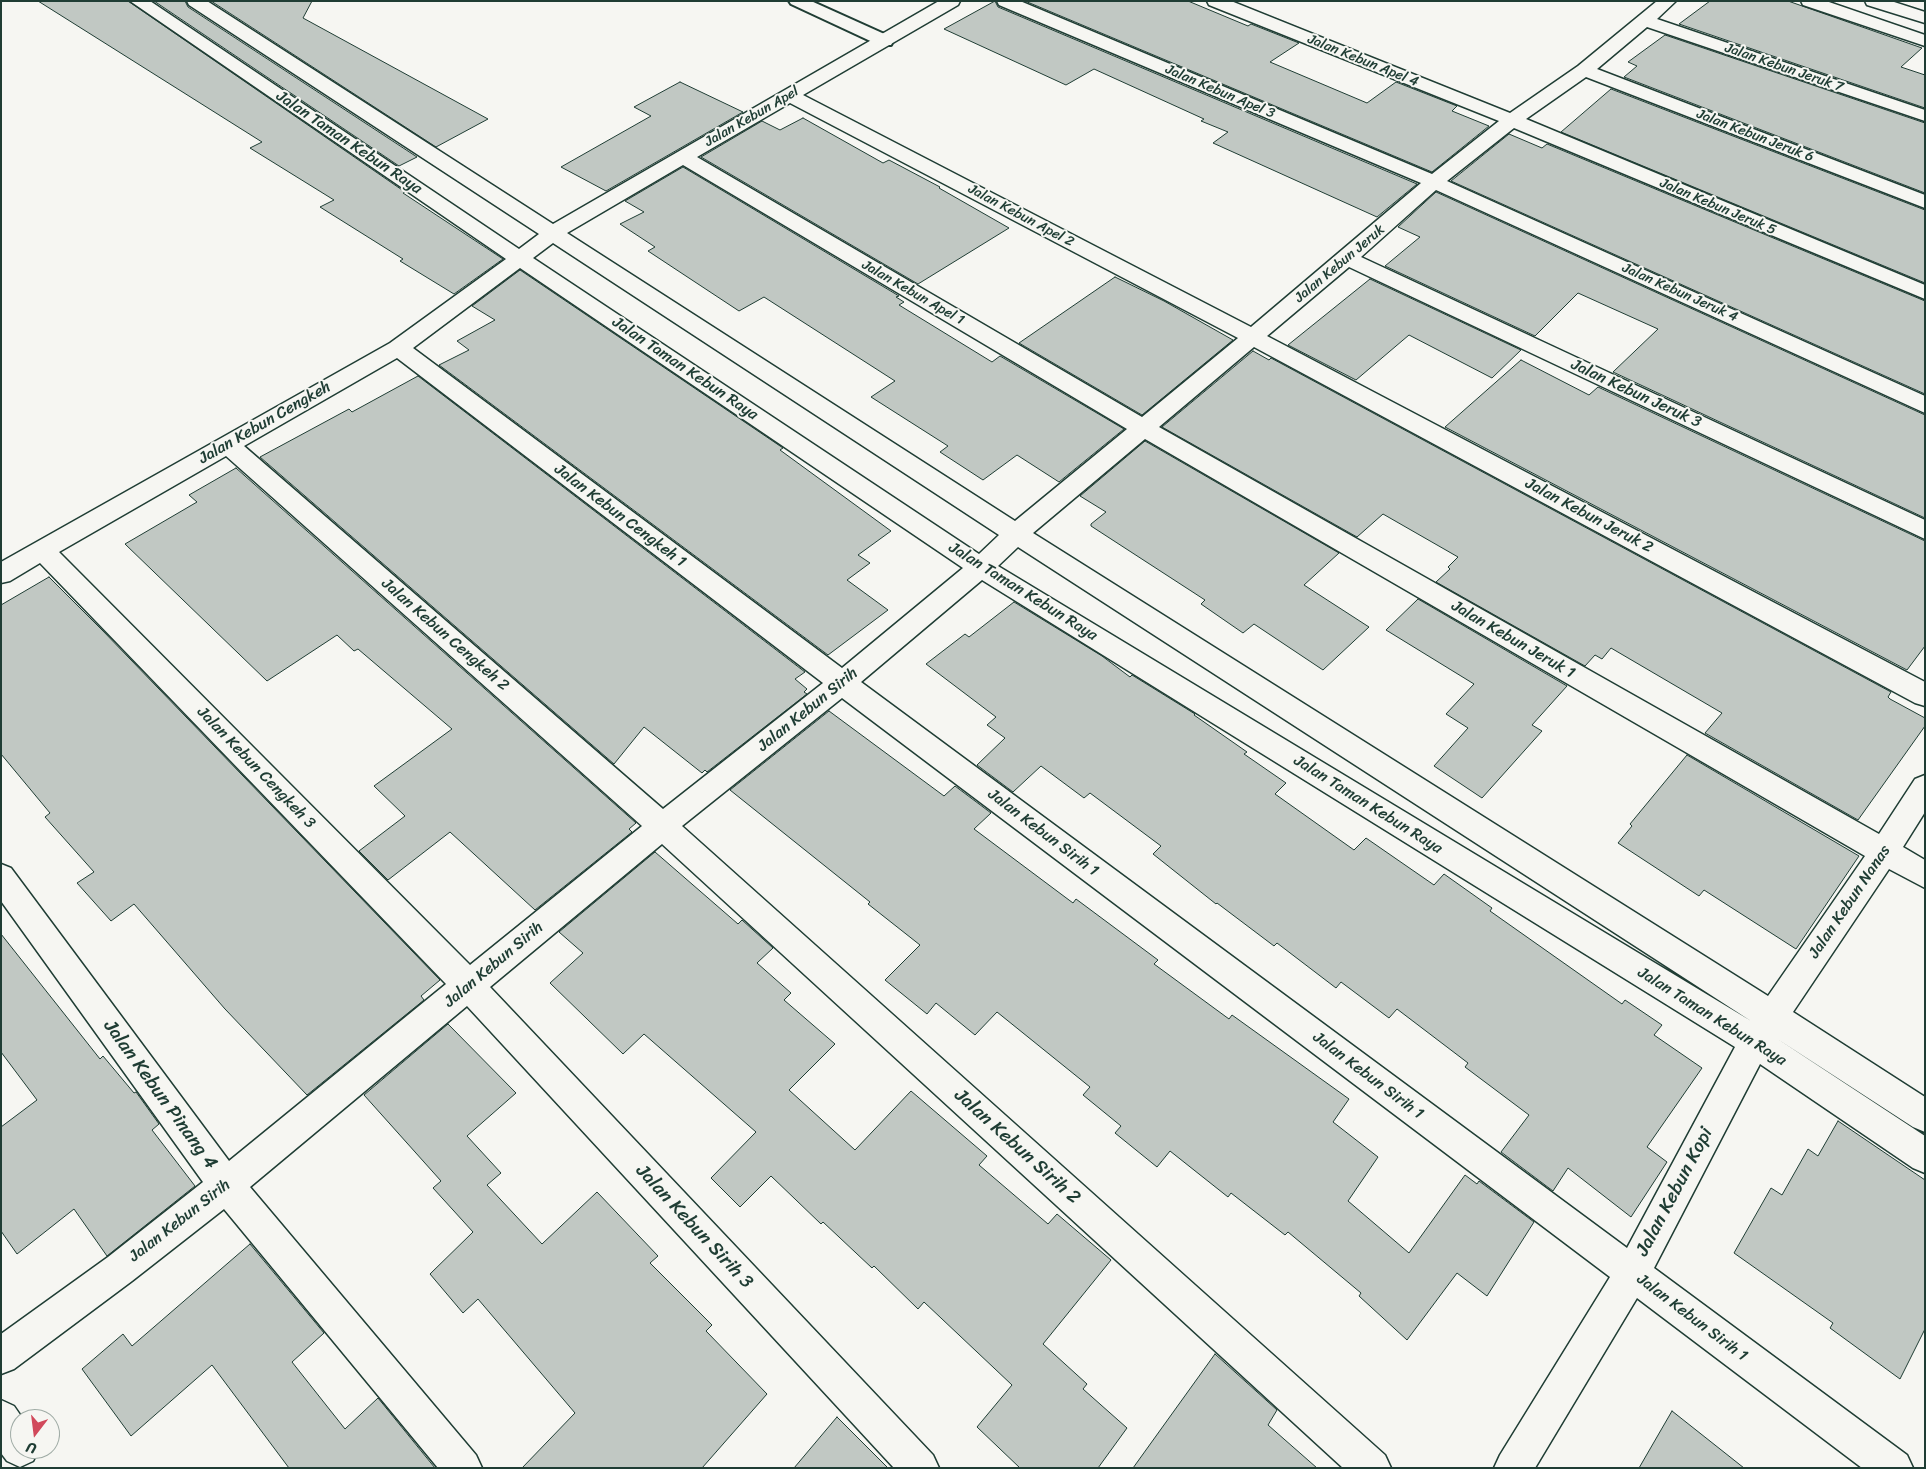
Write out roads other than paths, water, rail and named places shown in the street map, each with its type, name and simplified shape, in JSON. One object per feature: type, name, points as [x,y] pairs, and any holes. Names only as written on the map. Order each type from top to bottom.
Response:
[{"type":"street","name":"Jalan Taman Kebun Raya","points":[[138,1],[518,258],[981,567],[1764,1030],[1925,1116]]},
{"type":"street","name":"Jalan Taman Kebun Raya","points":[[195,1],[1016,534],[1764,1030],[1925,1156]]},
{"type":"street","name":"Jalan Kebun Apel","points":[[518,258],[553,233],[952,1]]},
{"type":"street","name":"Jalan Kebun Apel 3","points":[[1005,1],[1434,182]]},
{"type":"street","name":"Jalan Kebun Apel 4","points":[[1215,1],[1512,120]]},
{"type":"street","name":"Jalan Kebun Jeruk","points":[[1016,534],[1347,258],[1434,182],[1512,120],[1584,70],[1668,1]]},
{"type":"street","points":[[1809,1],[1925,41]]},
{"type":"street","points":[[1873,1],[1925,18]]},
{"type":"street","name":"Jalan Kebun Jeruk 7","points":[[1644,20],[1925,116]]},
{"type":"street","name":"Jalan Kebun Jeruk 6","points":[[1584,70],[1925,202]]},
{"type":"street","name":"Jalan Kebun Apel 2","points":[[789,95],[1253,337]]},
{"type":"street","name":"Jalan Kebun Jeruk 5","points":[[1512,120],[1925,293]]},
{"type":"street","name":"Jalan Kebun Apel 1","points":[[683,158],[1143,428]]},
{"type":"street","name":"Jalan Kebun Jeruk 4","points":[[1434,182],[1925,405]]},
{"type":"street","name":"Jalan Kebun Cengkeh","points":[[1,574],[398,348],[449,312],[518,258]]},
{"type":"street","name":"Jalan Kebun Jeruk 3","points":[[1347,258],[1925,530]]},
{"type":"street","name":"Jalan Kebun Jeruk 2","points":[[1253,337],[1925,694]]},
{"type":"street","name":"Jalan Kebun Cengkeh 1","points":[[398,348],[842,683]]},
{"type":"street","name":"Jalan Kebun Jeruk 1","points":[[1143,428],[1925,875]]},
{"type":"street","name":"Jalan Kebun Cengkeh 2","points":[[227,444],[662,826]]},
{"type":"street","name":"Jalan Kebun Sirih","points":[[1,1356],[120,1269],[226,1186],[662,826],[842,683],[981,567],[1016,534]]},
{"type":"street","name":"Jalan Kebun Cengkeh 3","points":[[43,551],[469,986]]},
{"type":"street","name":"Jalan Kebun Sirih 1","points":[[842,683],[1894,1468]]},
{"type":"street","name":"Jalan Kebun Nanas","points":[[1764,1030],[1884,852],[1925,787]]},
{"type":"street","name":"Jalan Kebun Sirih 2","points":[[662,826],[1372,1468]]},
{"type":"street","name":"Jalan Kebun Pinang 4","points":[[1,877],[226,1186],[463,1468]]},
{"type":"street","name":"Jalan Kebun Sirih 3","points":[[469,986],[920,1468]]},
{"type":"street","name":"Jalan Kebun Kopi","points":[[1513,1468],[1632,1274],[1764,1030]]},
{"type":"street","points":[[1,1419],[10,1433]]},
{"type":"lane","points":[[797,1],[885,41]]}]
